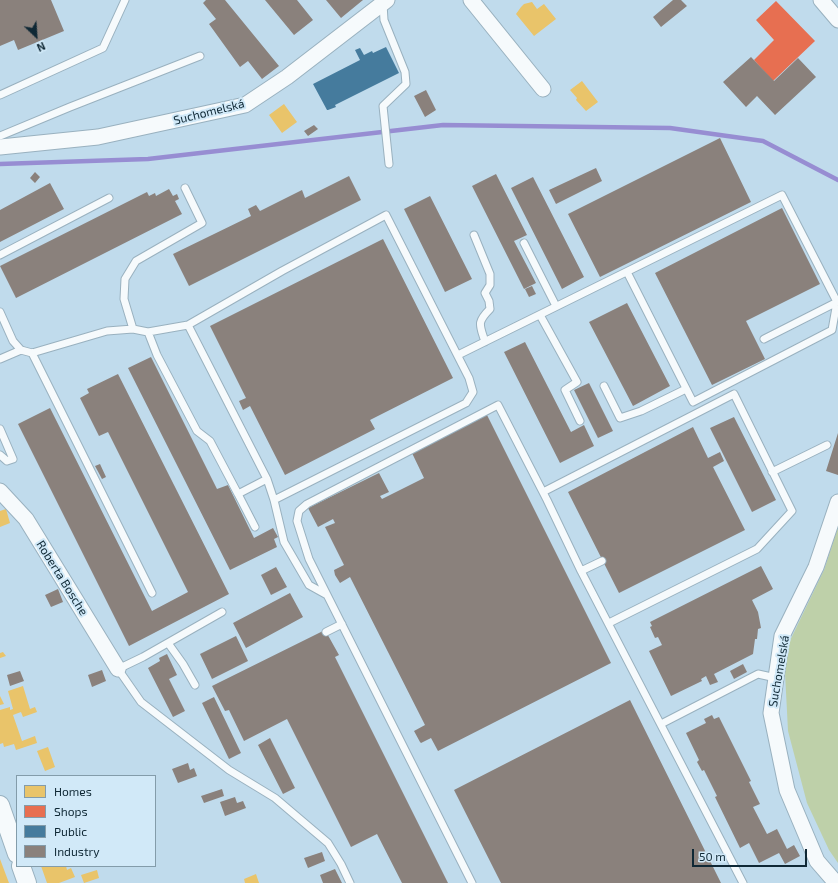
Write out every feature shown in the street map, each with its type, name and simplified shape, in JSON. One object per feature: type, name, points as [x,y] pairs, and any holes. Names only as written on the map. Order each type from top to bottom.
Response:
[{"type":"street","points":[[471,0],[543,89]]},
{"type":"street","points":[[821,0],[838,20]]},
{"type":"street","name":"Suchomelská","points":[[0,148],[98,137],[245,106],[287,77],[385,2]]},
{"type":"street","name":"Roberta Bosche","points":[[0,490],[26,519],[118,669]]},
{"type":"street","name":"Suchomelská","points":[[836,883],[817,862],[787,790],[771,713],[782,636],[816,567],[838,502]]},
{"type":"street","points":[[0,805],[16,851]]},
{"type":"street","points":[[21,867],[27,883]]},
{"type":"lane","points":[[0,95],[103,48],[125,0]]},
{"type":"lane","points":[[385,2],[384,20],[405,72],[406,84],[383,106],[388,164]]},
{"type":"lane","points":[[0,136],[200,56]]},
{"type":"lane","points":[[133,329],[124,299],[125,279],[136,261],[202,223],[185,188]]},
{"type":"lane","points":[[458,355],[556,306],[782,195],[837,302],[832,330],[693,402],[626,272]]},
{"type":"lane","points":[[0,255],[109,198]]},
{"type":"lane","points":[[0,312],[13,341],[21,350],[32,353],[107,331],[133,329],[148,332],[188,325],[282,271],[386,215],[458,355],[469,378],[473,392],[466,403],[274,500]]},
{"type":"lane","points":[[474,235],[490,274],[490,285],[485,293],[489,301],[490,309],[481,318],[480,326],[485,342]]},
{"type":"lane","points":[[524,243],[556,306]]},
{"type":"lane","points":[[764,338],[837,302]]},
{"type":"lane","points":[[540,315],[578,382],[565,390],[580,421]]},
{"type":"lane","points":[[188,325],[267,479],[274,500],[284,542],[309,585],[327,595]]},
{"type":"lane","points":[[148,332],[157,354],[197,431],[210,441],[254,527]]},
{"type":"lane","points":[[0,359],[21,350]]},
{"type":"lane","points":[[32,353],[152,593]]},
{"type":"lane","points":[[604,386],[620,418],[641,411],[686,389]]},
{"type":"lane","points":[[543,492],[734,394],[792,511],[757,548],[609,623]]},
{"type":"lane","points":[[472,883],[309,559],[297,521],[299,511],[307,504],[498,405],[543,492],[581,571],[743,883]]},
{"type":"lane","points":[[0,429],[14,459],[6,461],[0,455]]},
{"type":"lane","points":[[772,472],[827,445]]},
{"type":"lane","points":[[238,494],[267,479]]},
{"type":"lane","points":[[581,571],[602,561]]},
{"type":"lane","points":[[222,612],[143,657],[118,669],[141,702],[229,770],[275,798],[328,843],[341,864],[350,883]]},
{"type":"lane","points":[[326,632],[342,624]]},
{"type":"lane","points":[[168,643],[183,664],[195,685]]},
{"type":"lane","points":[[661,724],[758,674],[776,678]]},
{"type":"green space","points":[[838,527],[838,863],[829,850],[807,803],[788,731],[784,653],[824,570]]},
{"type":"building: Homes","points":[[532,2],[537,9],[544,4],[556,19],[534,36],[516,14],[524,4]]},
{"type":"building: Homes","points":[[582,81],[598,102],[586,111],[576,100],[577,98],[570,90]]},
{"type":"building: Homes","points":[[284,104],[297,122],[282,133],[269,115]]},
{"type":"building: Homes","points":[[6,509],[10,523],[0,527],[0,511]]},
{"type":"building: Homes","points":[[3,652],[6,656],[0,658],[0,653]]},
{"type":"building: Homes","points":[[23,686],[30,709],[35,707],[37,712],[23,717],[21,712],[13,715],[22,741],[35,736],[37,743],[16,750],[14,744],[4,747],[3,743],[0,744],[0,710],[10,707],[10,710],[13,709],[8,691]]},
{"type":"building: Homes","points":[[0,696],[4,704],[0,705]]},
{"type":"building: Homes","points":[[48,747],[55,767],[45,771],[37,751]]},
{"type":"building: Homes","points":[[0,859],[9,883],[0,883]]},
{"type":"building: Homes","points":[[41,867],[66,867],[67,870],[71,868],[75,877],[59,883],[47,883]]},
{"type":"building: Homes","points":[[97,870],[99,878],[84,883],[81,875]]},
{"type":"building: Homes","points":[[256,874],[259,883],[245,883],[244,879]]},
{"type":"building: Shops","points":[[776,1],[815,41],[773,81],[754,60],[774,40],[756,20]]},
{"type":"building: Public","points":[[386,47],[399,73],[335,105],[336,107],[327,110],[313,84],[360,60],[355,50],[360,48],[364,55]]},
{"type":"building: Industry","points":[[0,0],[51,0],[64,31],[18,50],[14,40],[0,46]]},
{"type":"building: Industry","points":[[206,0],[225,0],[279,66],[262,79],[248,61],[240,67],[209,24],[216,19],[203,3]]},
{"type":"building: Industry","points":[[265,0],[297,0],[313,20],[294,35]]},
{"type":"building: Industry","points":[[326,0],[363,0],[341,18]]},
{"type":"building: Industry","points":[[673,0],[681,0],[687,6],[661,27],[653,17]]},
{"type":"building: Industry","points":[[751,57],[774,81],[798,58],[816,77],[775,115],[757,96],[746,107],[723,82]]},
{"type":"building: Industry","points":[[426,90],[436,110],[425,117],[414,96]]},
{"type":"building: Industry","points":[[314,125],[318,129],[308,136],[304,131]]},
{"type":"building: Industry","points":[[720,138],[751,202],[600,277],[568,214]]},
{"type":"building: Industry","points":[[596,168],[602,181],[556,204],[549,190]]},
{"type":"building: Industry","points":[[35,172],[40,177],[35,183],[30,178]]},
{"type":"building: Industry","points":[[496,174],[527,235],[514,241],[536,283],[524,289],[472,186]]},
{"type":"building: Industry","points":[[349,176],[361,200],[189,286],[173,254],[251,216],[248,209],[256,205],[260,211],[302,190],[305,198]]},
{"type":"building: Industry","points":[[533,177],[584,277],[562,289],[511,188]]},
{"type":"building: Industry","points":[[50,183],[64,209],[0,242],[0,210]]},
{"type":"building: Industry","points":[[169,189],[173,196],[177,194],[179,199],[175,201],[182,214],[16,298],[0,266],[147,192],[149,196],[155,193],[156,196]]},
{"type":"building: Industry","points":[[430,196],[472,279],[445,292],[404,209]]},
{"type":"building: Industry","points":[[782,208],[820,284],[746,321],[765,359],[712,385],[655,273]]},
{"type":"building: Industry","points":[[383,239],[453,378],[370,420],[375,429],[285,475],[250,406],[243,410],[239,401],[246,398],[210,326]]},
{"type":"building: Industry","points":[[532,286],[536,294],[529,297],[525,289]]},
{"type":"building: Industry","points":[[627,303],[670,386],[633,406],[589,322]]},
{"type":"building: Industry","points":[[525,342],[571,432],[584,425],[594,446],[560,463],[504,352]]},
{"type":"building: Industry","points":[[151,357],[217,489],[228,485],[254,538],[273,528],[278,537],[274,539],[277,547],[230,570],[128,368]]},
{"type":"building: Industry","points":[[118,374],[229,594],[129,646],[18,424],[50,408],[152,611],[188,592],[108,432],[99,436],[80,398],[89,393],[87,389]]},
{"type":"building: Industry","points":[[589,383],[613,431],[598,438],[574,390]]},
{"type":"building: Industry","points":[[487,415],[611,663],[438,751],[431,738],[421,743],[414,731],[425,725],[350,577],[340,583],[335,575],[334,570],[344,565],[325,527],[335,523],[333,519],[318,527],[308,508],[379,473],[389,492],[380,496],[382,499],[424,478],[412,453]]},
{"type":"building: Industry","points":[[734,417],[776,500],[752,512],[710,428]]},
{"type":"building: Industry","points":[[693,427],[708,458],[720,452],[724,461],[713,467],[745,530],[619,593],[568,492]]},
{"type":"building: Industry","points":[[838,433],[838,475],[826,471]]},
{"type":"building: Industry","points":[[100,464],[106,477],[102,479],[95,466]]},
{"type":"building: Industry","points":[[761,566],[773,589],[752,600],[758,612],[761,628],[758,629],[753,654],[714,674],[718,682],[710,685],[706,676],[701,679],[702,681],[671,696],[649,651],[662,645],[658,637],[655,638],[650,627],[652,626],[650,622]]},
{"type":"building: Industry","points":[[276,567],[287,587],[271,595],[261,575]]},
{"type":"building: Industry","points":[[58,589],[63,602],[51,607],[45,595]]},
{"type":"building: Industry","points":[[290,593],[303,617],[246,648],[233,623]]},
{"type":"building: Industry","points":[[325,630],[339,655],[335,657],[448,883],[402,883],[377,834],[351,847],[287,719],[244,741],[229,710],[225,711],[212,686]]},
{"type":"building: Industry","points":[[236,636],[248,661],[212,679],[200,654]]},
{"type":"building: Industry","points":[[167,654],[177,675],[169,679],[185,711],[173,717],[148,668],[160,661],[159,658]]},
{"type":"building: Industry","points":[[743,664],[747,672],[734,679],[730,671]]},
{"type":"building: Industry","points":[[102,670],[106,681],[92,687],[88,675]]},
{"type":"building: Industry","points":[[20,671],[24,681],[10,686],[7,675]]},
{"type":"building: Industry","points":[[214,697],[241,753],[229,759],[202,703]]},
{"type":"building: Industry","points":[[630,700],[721,883],[501,883],[454,790]]},
{"type":"building: Industry","points":[[712,715],[714,719],[719,717],[751,781],[749,782],[760,804],[753,807],[767,834],[777,829],[787,849],[794,845],[800,856],[785,864],[779,853],[759,863],[749,843],[740,848],[715,797],[717,796],[704,770],[702,771],[697,762],[699,760],[686,733],[706,723],[704,719]]},
{"type":"building: Industry","points":[[270,738],[295,788],[283,794],[258,745]]},
{"type":"building: Industry","points":[[188,763],[190,770],[194,768],[197,776],[178,783],[172,769]]},
{"type":"building: Industry","points":[[222,789],[224,796],[204,803],[201,796]]},
{"type":"building: Industry","points":[[235,797],[237,803],[243,801],[246,808],[225,816],[220,802]]},
{"type":"building: Industry","points":[[322,852],[325,861],[308,868],[304,858]]},
{"type":"building: Industry","points":[[335,869],[342,883],[323,883],[320,875]]},
{"type":"waterway","points":[[0,164],[148,159],[443,125],[670,128],[763,141],[838,180]]}]
